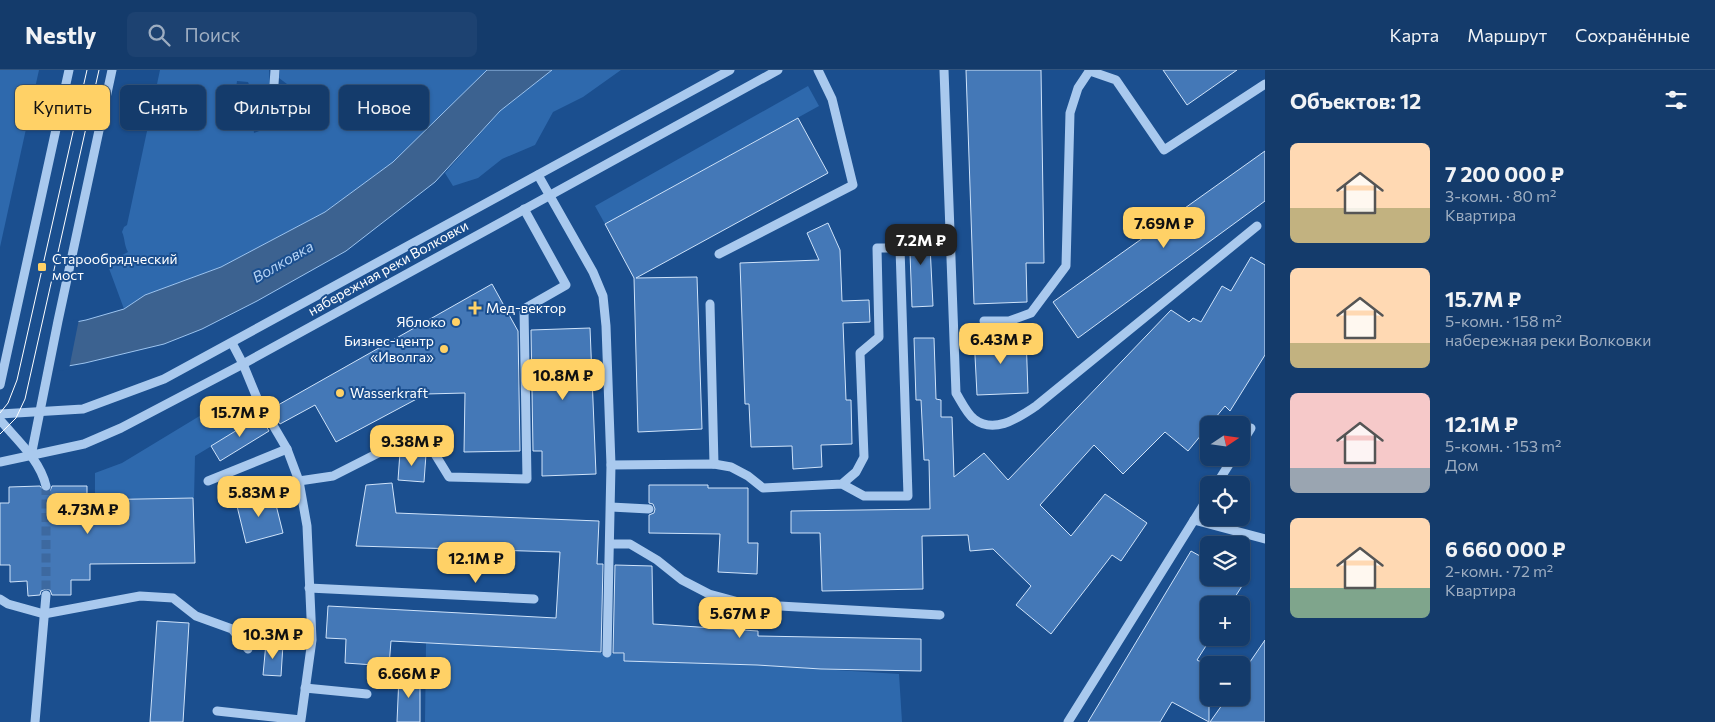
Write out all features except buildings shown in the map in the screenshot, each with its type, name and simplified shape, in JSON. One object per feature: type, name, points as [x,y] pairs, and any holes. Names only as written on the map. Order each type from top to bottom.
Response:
[{"type":"street","points":[[0,384],[69,70]]},
{"type":"street","points":[[31,456],[46,375],[112,70]]},
{"type":"street","points":[[274,85],[275,70]]},
{"type":"street","name":"набережная реки Волковки","points":[[0,414],[83,409],[164,379],[730,70]]},
{"type":"street","name":"набережная реки Волковки","points":[[0,462],[84,444],[121,428],[243,364],[778,70]]},
{"type":"street","points":[[719,254],[853,185],[832,99],[818,70]]},
{"type":"street","points":[[944,70],[956,393],[974,420],[990,425],[1012,422],[1036,406],[1257,226]]},
{"type":"street","points":[[984,321],[1009,321],[1031,313],[1066,266],[1070,113],[1078,88],[1090,70],[1116,80],[1164,150],[1265,84]]},
{"type":"street","points":[[538,175],[593,272],[603,296],[606,326],[611,465],[607,653]]},
{"type":"street","points":[[299,481],[333,476],[396,444],[430,446],[449,477],[527,479],[524,309],[566,285],[524,209]]},
{"type":"street","points":[[611,465],[714,464],[731,467],[748,476],[763,488],[842,484],[864,496],[908,496],[900,248],[877,248],[879,337],[860,353],[864,457],[856,472],[842,484]]},
{"type":"street","points":[[710,304],[714,464]]},
{"type":"street","points":[[217,711],[301,720],[312,640],[307,526],[299,481],[287,449],[257,398],[232,343]]},
{"type":"street","points":[[0,420],[31,456],[44,477],[46,486]]},
{"type":"street","points":[[208,481],[287,449]]},
{"type":"street","points":[[611,507],[649,509]]},
{"type":"street","points":[[1068,722],[1200,510]]},
{"type":"street","points":[[1194,520],[1265,539]]},
{"type":"street","points":[[610,544],[630,544],[658,560],[682,580],[710,594],[746,604],[940,615]]},
{"type":"street","points":[[310,588],[534,599]]},
{"type":"street","points":[[36,722],[46,595]]},
{"type":"street","points":[[0,599],[8,604],[44,614],[140,596],[173,598],[196,616],[232,630],[248,649]]},
{"type":"street","points":[[306,688],[367,694]]},
{"type":"shaded area","points":[[0,70],[39,70],[36,85],[15,85],[15,130],[26,130],[0,247]]},
{"type":"shaded area","points":[[160,70],[269,70],[270,85],[249,85],[248,82],[237,81],[236,85],[216,85],[216,130],[254,130],[254,133],[262,130],[329,130],[329,85],[288,85],[279,78],[280,70],[487,70],[429,127],[429,85],[339,85],[339,130],[426,130],[393,162],[325,212],[221,267],[145,295],[124,309],[107,263],[128,252],[122,232],[127,225],[147,130],[206,130],[206,85],[157,85]]},
{"type":"shaded area","points":[[552,70],[621,70],[583,97],[553,112],[535,145],[502,159],[478,178],[453,186],[445,173],[500,111]]},
{"type":"shaded area","points":[[808,86],[819,106],[605,224],[595,206]]},
{"type":"shaded area","points":[[226,400],[243,427],[195,456],[194,498],[95,500],[95,473],[122,463]]},
{"type":"shaded area","points":[[426,643],[624,654],[624,661],[757,665],[899,674],[902,722],[425,722]]},
{"type":"water","name":"Волковка","points":[[487,70],[552,70],[500,111],[435,182],[346,251],[257,301],[202,329],[164,344],[85,363],[0,378],[0,337],[86,320],[124,309],[145,295],[221,267],[325,212],[393,162],[426,130],[429,130],[429,127]]},
{"type":"pier","name":"Старообрядческий мост","points":[[79,319],[69,369],[0,381],[0,334]]},
{"type":"tunnel","points":[[46,486],[46,595]]},
{"type":"tram line","points":[[0,413],[8,403],[17,380],[87,70]]},
{"type":"tram line","points":[[0,434],[16,418],[25,399],[99,70]]},
{"type":"place","name":"Старообрядческий мост","points":[[42,267]]},
{"type":"place","name":"Мед-вектор","points":[[475,308]]},
{"type":"place","name":"Яблоко","points":[[456,322]]},
{"type":"place","name":"Бизнес-центр «Иволга»","points":[[444,349]]},
{"type":"place","name":"Wasserkraft","points":[[340,393]]}]
